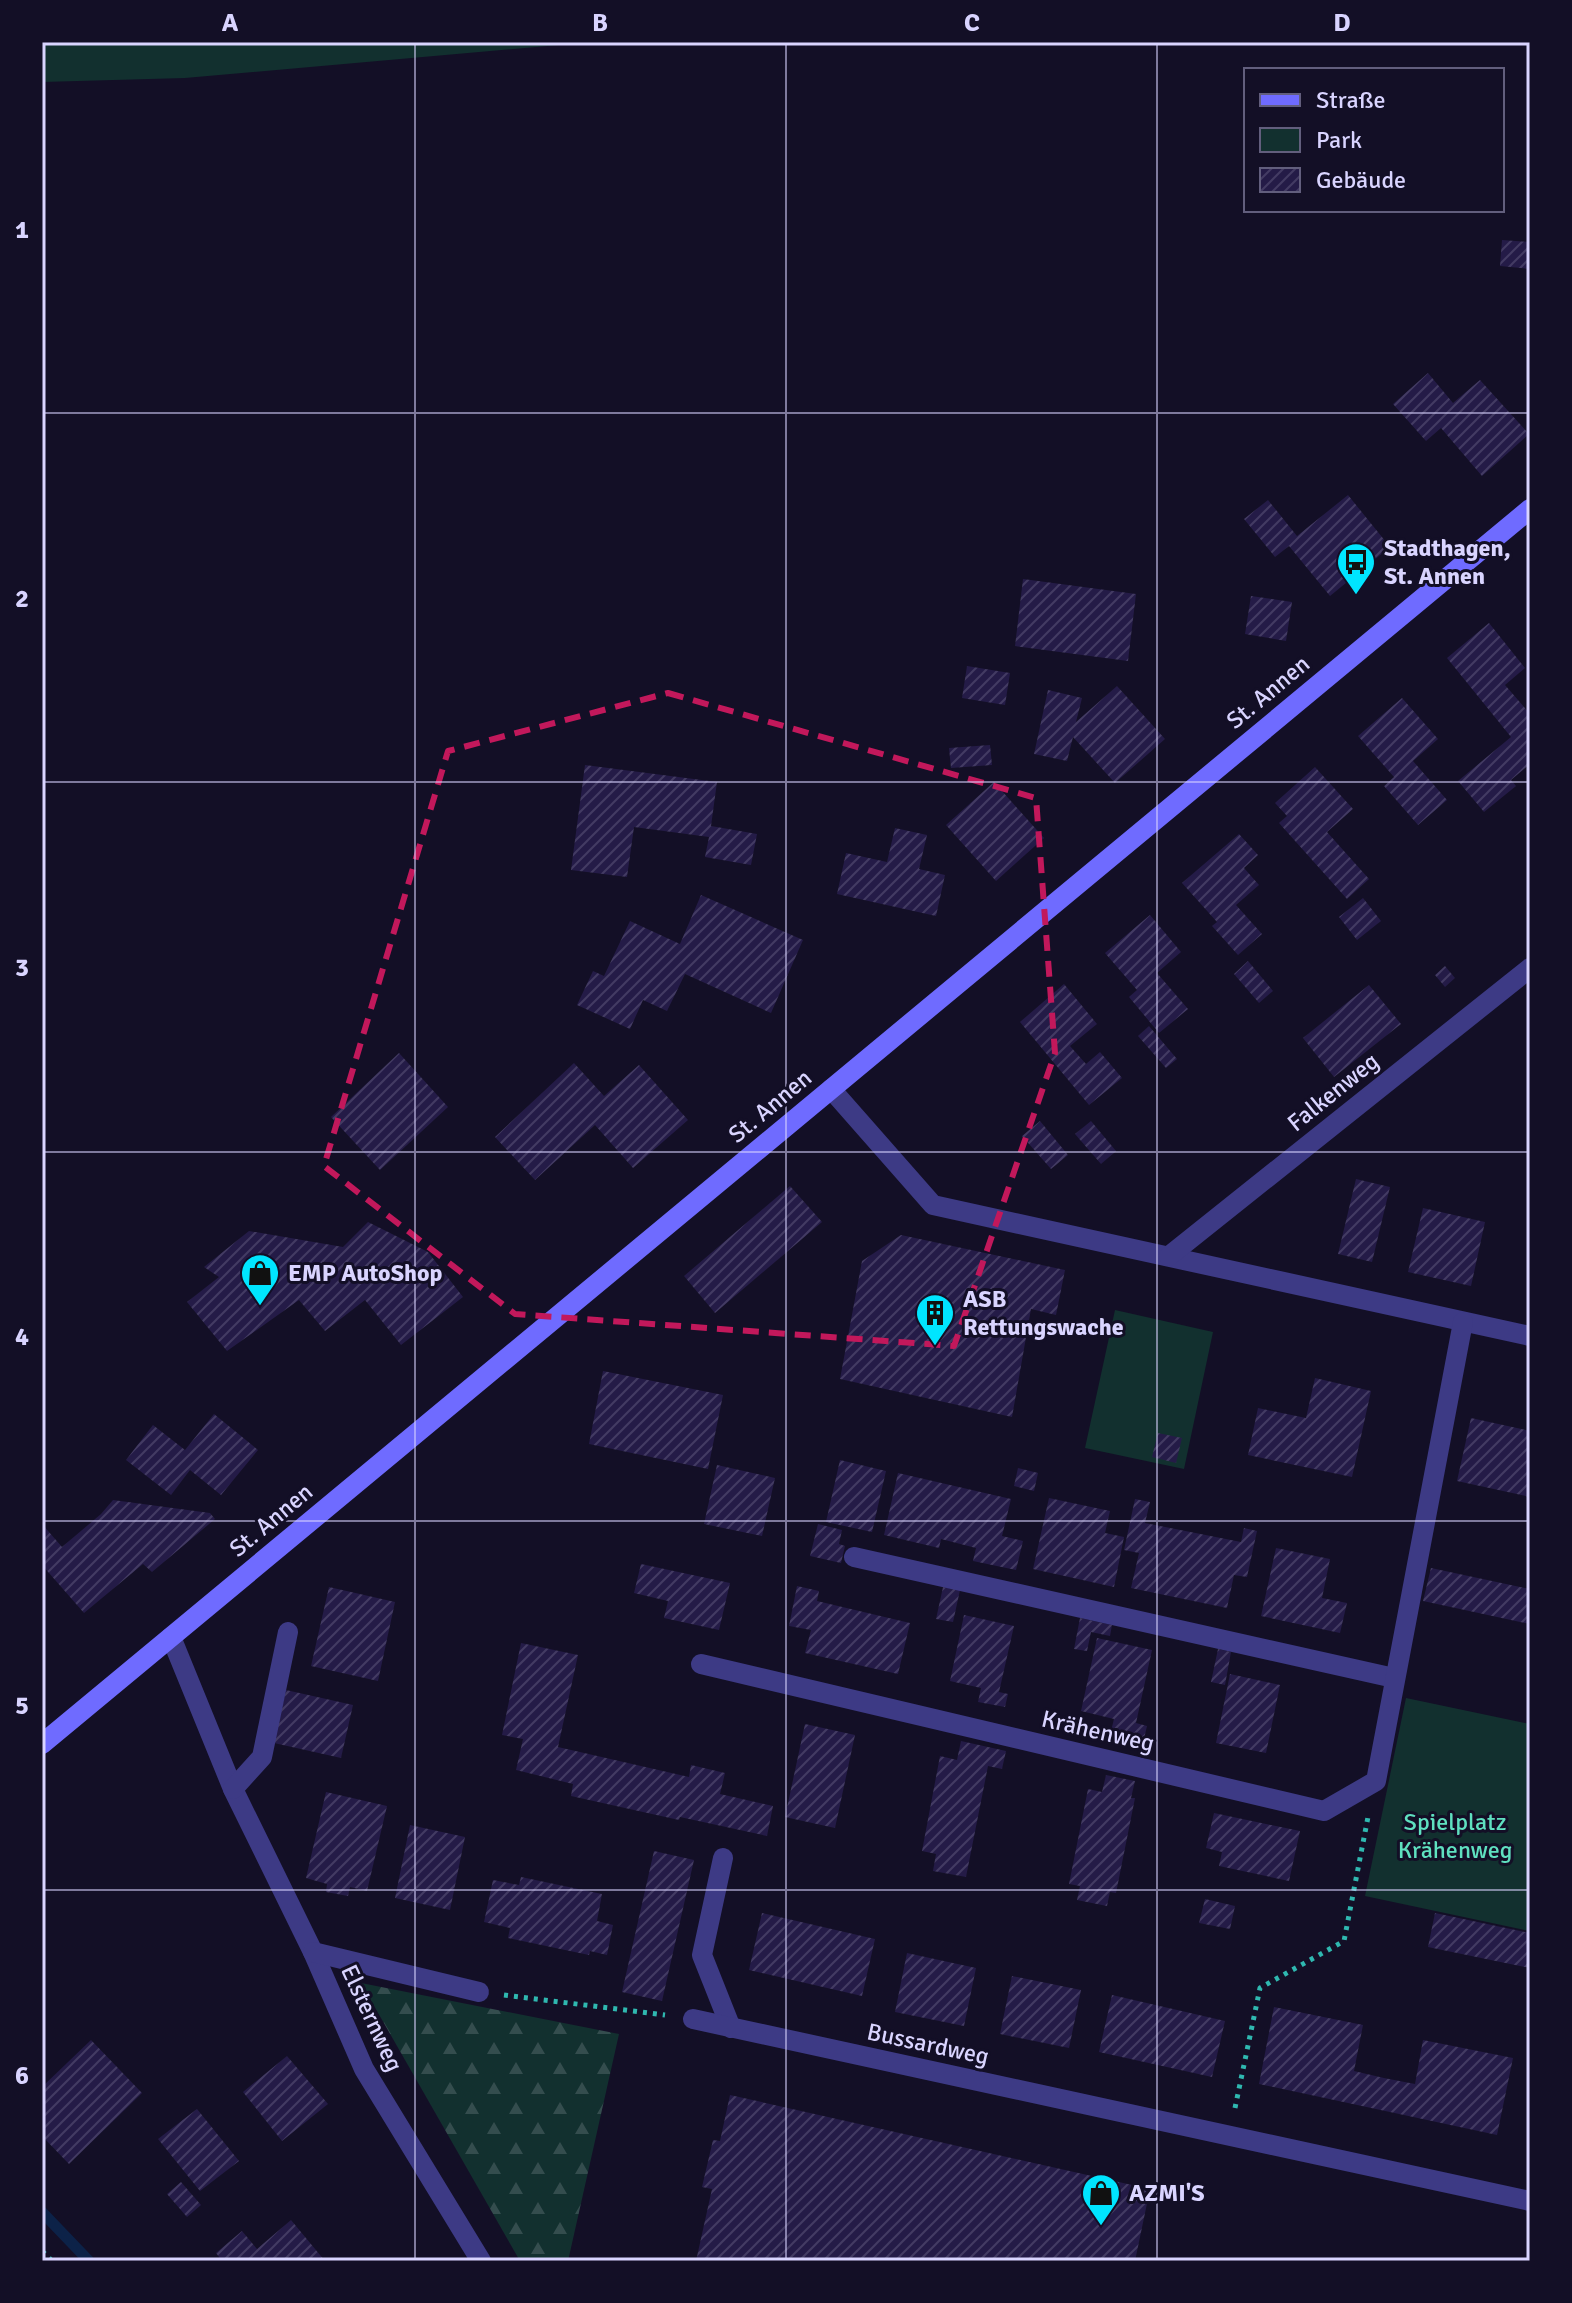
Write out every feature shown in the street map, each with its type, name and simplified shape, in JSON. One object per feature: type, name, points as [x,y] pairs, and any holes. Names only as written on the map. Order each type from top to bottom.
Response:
[{"type":"main road","name":"St. Annen","points":[[42,1744],[1530,509]]},
{"type":"street","name":"Falkenweg","points":[[1169,1256],[1530,968]]},
{"type":"street","points":[[831,1089],[933,1205],[1530,1336]]},
{"type":"street","points":[[1376,1781],[1463,1322]]},
{"type":"street","points":[[854,1557],[1394,1678]]},
{"type":"street","points":[[233,1789],[262,1757],[288,1632]]},
{"type":"street","name":"Elsternweg","points":[[171,1637],[233,1789],[313,1952],[364,2069],[481,2261]]},
{"type":"street","name":"Krähenweg","points":[[701,1664],[1324,1811],[1376,1781]]},
{"type":"street","points":[[723,1858],[702,1955],[731,2028]]},
{"type":"street","points":[[313,1952],[479,1992]]},
{"type":"street","name":"Bussardweg","points":[[693,2019],[1530,2201]]},
{"type":"path","points":[[1229,2135],[1260,1988],[1344,1941],[1376,1781]]},
{"type":"path","points":[[479,1992],[693,2019]]},
{"type":"path","points":[[42,2251],[52,2261]]},
{"type":"highlighted area","points":[[668,693],[1036,798],[1055,1053],[954,1346],[515,1314],[324,1166],[448,751]]},
{"type":"green space","points":[[42,42],[593,42],[185,78],[42,82]]},
{"type":"green space","points":[[1115,1310],[1213,1332],[1184,1469],[1085,1448]]},
{"type":"green space","name":"Spielplatz Krähenweg","points":[[1406,1698],[1530,1724],[1530,1931],[1365,1896]]},
{"type":"green space","points":[[361,1983],[619,2034],[568,2261],[520,2261]]},
{"type":"building","points":[[1502,240],[1530,242],[1530,269],[1500,266]]},
{"type":"building","points":[[1428,373],[1453,403],[1480,380],[1529,434],[1482,476],[1441,428],[1426,441],[1393,404]]},
{"type":"building","points":[[1348,495],[1390,547],[1330,596],[1289,546],[1275,557],[1244,519],[1268,500],[1297,536]]},
{"type":"building","points":[[1023,579],[1136,594],[1128,661],[1015,646]]},
{"type":"building","points":[[1251,596],[1292,602],[1286,641],[1245,634]]},
{"type":"building","points":[[1489,623],[1525,668],[1505,685],[1530,714],[1530,764],[1511,780],[1516,786],[1484,812],[1458,781],[1511,737],[1447,658]]},
{"type":"building","points":[[967,666],[1010,673],[1005,705],[962,698]]},
{"type":"building","points":[[1117,686],[1165,739],[1115,783],[1073,737],[1067,761],[1034,754],[1048,690],[1082,698],[1076,722]]},
{"type":"building","points":[[1402,698],[1438,739],[1413,761],[1447,800],[1418,825],[1384,786],[1394,777],[1358,736]]},
{"type":"building","points":[[990,745],[992,765],[951,768],[949,748]]},
{"type":"building","points":[[585,765],[717,782],[711,826],[757,834],[751,865],[705,857],[709,837],[634,827],[627,877],[571,870]]},
{"type":"building","points":[[1315,767],[1353,809],[1327,832],[1369,879],[1347,899],[1279,823],[1287,816],[1275,803]]},
{"type":"building","points":[[994,782],[1044,838],[996,881],[946,825]]},
{"type":"building","points":[[895,828],[927,835],[919,869],[945,875],[936,916],[837,894],[846,853],[887,862]]},
{"type":"building","points":[[1239,834],[1258,855],[1244,868],[1259,885],[1236,905],[1262,934],[1238,955],[1212,926],[1217,922],[1182,883]]},
{"type":"building","points":[[701,895],[803,940],[771,1013],[685,974],[667,1011],[643,1000],[630,1029],[577,1005],[593,971],[604,976],[630,921],[680,944]]},
{"type":"building","points":[[1363,898],[1381,921],[1357,940],[1339,917]]},
{"type":"building","points":[[1150,915],[1181,952],[1157,973],[1188,1009],[1159,1033],[1129,997],[1137,990],[1105,953]]},
{"type":"building","points":[[1248,961],[1273,991],[1259,1003],[1234,974]]},
{"type":"building","points":[[1445,966],[1455,978],[1445,987],[1435,975]]},
{"type":"building","points":[[1064,984],[1097,1024],[1070,1046],[1086,1064],[1100,1052],[1122,1078],[1089,1105],[1020,1022]]},
{"type":"building","points":[[1369,985],[1401,1024],[1334,1077],[1303,1038]]},
{"type":"building","points":[[1149,1026],[1177,1059],[1166,1068],[1138,1036]]},
{"type":"building","points":[[399,1053],[448,1107],[380,1170],[331,1117]]},
{"type":"building","points":[[574,1063],[604,1096],[639,1065],[688,1120],[633,1168],[595,1125],[535,1180],[495,1137]]},
{"type":"building","points":[[1040,1121],[1068,1155],[1051,1169],[1022,1136]]},
{"type":"building","points":[[1091,1121],[1116,1151],[1101,1164],[1075,1134]]},
{"type":"building","points":[[1356,1179],[1390,1187],[1372,1262],[1338,1254]]},
{"type":"building","points":[[790,1186],[822,1222],[715,1313],[684,1276]]},
{"type":"building","points":[[1423,1208],[1485,1222],[1471,1286],[1408,1272]]},
{"type":"building","points":[[368,1222],[428,1252],[463,1297],[401,1345],[365,1300],[325,1331],[299,1300],[227,1351],[187,1302],[219,1277],[204,1267],[249,1231],[343,1247]]},
{"type":"building","name":"ASB Rettungswache","points":[[901,1235],[1065,1270],[1056,1315],[1031,1309],[1012,1417],[840,1379],[862,1261]]},
{"type":"building","points":[[603,1371],[723,1395],[708,1469],[589,1444]]},
{"type":"building","points":[[1315,1378],[1371,1391],[1352,1477],[1248,1455],[1258,1408],[1306,1418]]},
{"type":"building","points":[[214,1414],[258,1450],[221,1495],[190,1470],[171,1495],[126,1460],[153,1425],[185,1450]]},
{"type":"building","points":[[1471,1418],[1530,1431],[1530,1497],[1457,1481]]},
{"type":"building","points":[[1158,1433],[1182,1438],[1176,1463],[1152,1457]]},
{"type":"building","points":[[840,1460],[886,1471],[872,1532],[826,1522]]},
{"type":"building","points":[[717,1465],[775,1478],[762,1536],[704,1524]]},
{"type":"building","points":[[1018,1468],[1038,1473],[1034,1491],[1014,1486]]},
{"type":"building","points":[[898,1473],[1011,1499],[1002,1536],[1023,1541],[1016,1570],[973,1561],[976,1548],[941,1539],[939,1548],[884,1535]]},
{"type":"building","points":[[1049,1498],[1110,1511],[1105,1533],[1124,1537],[1114,1587],[1033,1569]]},
{"type":"building","points":[[1135,1499],[1150,1502],[1145,1523],[1241,1542],[1244,1528],[1257,1531],[1247,1577],[1234,1575],[1227,1608],[1131,1588],[1139,1553],[1124,1550]]},
{"type":"building","points":[[113,1500],[210,1513],[215,1519],[152,1572],[143,1564],[84,1613],[42,1565],[42,1524],[62,1547]]},
{"type":"building","points":[[818,1524],[842,1530],[839,1544],[845,1546],[841,1563],[810,1556]]},
{"type":"building","points":[[1276,1548],[1330,1559],[1322,1598],[1347,1603],[1340,1633],[1261,1616]]},
{"type":"building","points":[[641,1564],[730,1583],[719,1630],[664,1618],[668,1601],[634,1593]]},
{"type":"building","points":[[1431,1568],[1530,1589],[1530,1624],[1423,1601]]},
{"type":"building","points":[[797,1586],[819,1591],[817,1601],[910,1623],[898,1674],[805,1653],[811,1630],[789,1626]]},
{"type":"building","points":[[329,1587],[395,1602],[378,1681],[311,1666]]},
{"type":"building","points":[[943,1587],[960,1590],[953,1622],[936,1619]]},
{"type":"building","points":[[964,1615],[1014,1626],[999,1692],[1008,1694],[1005,1707],[978,1702],[981,1688],[950,1681]]},
{"type":"building","points":[[1080,1618],[1112,1625],[1110,1636],[1091,1632],[1087,1651],[1074,1649]]},
{"type":"building","points":[[1097,1638],[1152,1650],[1136,1723],[1147,1726],[1143,1743],[1110,1735],[1114,1719],[1081,1711]]},
{"type":"building","points":[[521,1643],[578,1655],[558,1747],[689,1777],[691,1765],[725,1773],[720,1794],[773,1806],[767,1836],[571,1796],[573,1784],[516,1770],[523,1739],[502,1735]]},
{"type":"building","points":[[1218,1649],[1231,1652],[1225,1685],[1211,1682]]},
{"type":"building","points":[[1230,1674],[1280,1685],[1266,1753],[1216,1743]]},
{"type":"building","points":[[286,1690],[353,1705],[341,1758],[274,1743]]},
{"type":"building","points":[[805,1724],[855,1735],[835,1828],[785,1817]]},
{"type":"building","points":[[961,1741],[1006,1751],[1002,1769],[988,1766],[966,1877],[933,1871],[936,1854],[922,1851],[940,1756],[957,1760]]},
{"type":"building","points":[[1106,1775],[1135,1781],[1131,1798],[1135,1798],[1116,1893],[1110,1892],[1107,1906],[1077,1900],[1080,1886],[1069,1884],[1088,1789],[1102,1792]]},
{"type":"building","points":[[326,1792],[387,1806],[367,1891],[350,1887],[348,1896],[326,1892],[327,1884],[306,1878]]},
{"type":"building","points":[[1214,1813],[1300,1831],[1289,1881],[1219,1866],[1222,1852],[1206,1848]]},
{"type":"building","points":[[410,1825],[465,1837],[450,1910],[395,1898]]},
{"type":"building","points":[[654,1851],[694,1860],[662,2001],[622,1992]]},
{"type":"building","points":[[521,1877],[602,1894],[597,1921],[613,1925],[607,1955],[590,1951],[589,1955],[508,1938],[510,1928],[484,1922],[493,1880],[519,1885]]},
{"type":"building","points":[[1205,1899],[1235,1906],[1230,1929],[1199,1923]]},
{"type":"building","points":[[762,1913],[875,1939],[862,1996],[749,1970]]},
{"type":"building","points":[[1435,1913],[1530,1933],[1530,1968],[1428,1947]]},
{"type":"building","points":[[907,1953],[976,1968],[964,2026],[895,2012]]},
{"type":"building","points":[[1012,1976],[1081,1990],[1069,2048],[1000,2034]]},
{"type":"building","points":[[1112,1995],[1225,2021],[1212,2077],[1099,2052]]},
{"type":"building","points":[[1274,2007],[1363,2025],[1354,2071],[1384,2078],[1415,2084],[1423,2040],[1513,2058],[1497,2135],[1259,2084]]},
{"type":"building","points":[[91,2040],[142,2093],[69,2164],[42,2136],[42,2087]]},
{"type":"building","points":[[287,2056],[328,2104],[282,2141],[243,2092]]},
{"type":"building","points":[[730,2095],[1150,2189],[1135,2261],[696,2261],[712,2189],[702,2187],[713,2140],[720,2141]]},
{"type":"building","points":[[197,2109],[239,2161],[200,2191],[158,2139]]},
{"type":"building","points":[[181,2182],[201,2205],[187,2217],[167,2194]]},
{"type":"building","points":[[291,2220],[325,2261],[222,2261],[216,2253],[242,2231],[257,2249]]},
{"type":"waterway","points":[[42,2212],[89,2261]]},
{"type":"place","name":"Stadthagen, St. Annen","points":[[1356,596]]},
{"type":"place","name":"EMP AutoShop","points":[[260,1307]]},
{"type":"place","name":"ASB Rettungswache","points":[[935,1347]]},
{"type":"place","name":"AZMI'S","points":[[1101,2227]]}]
